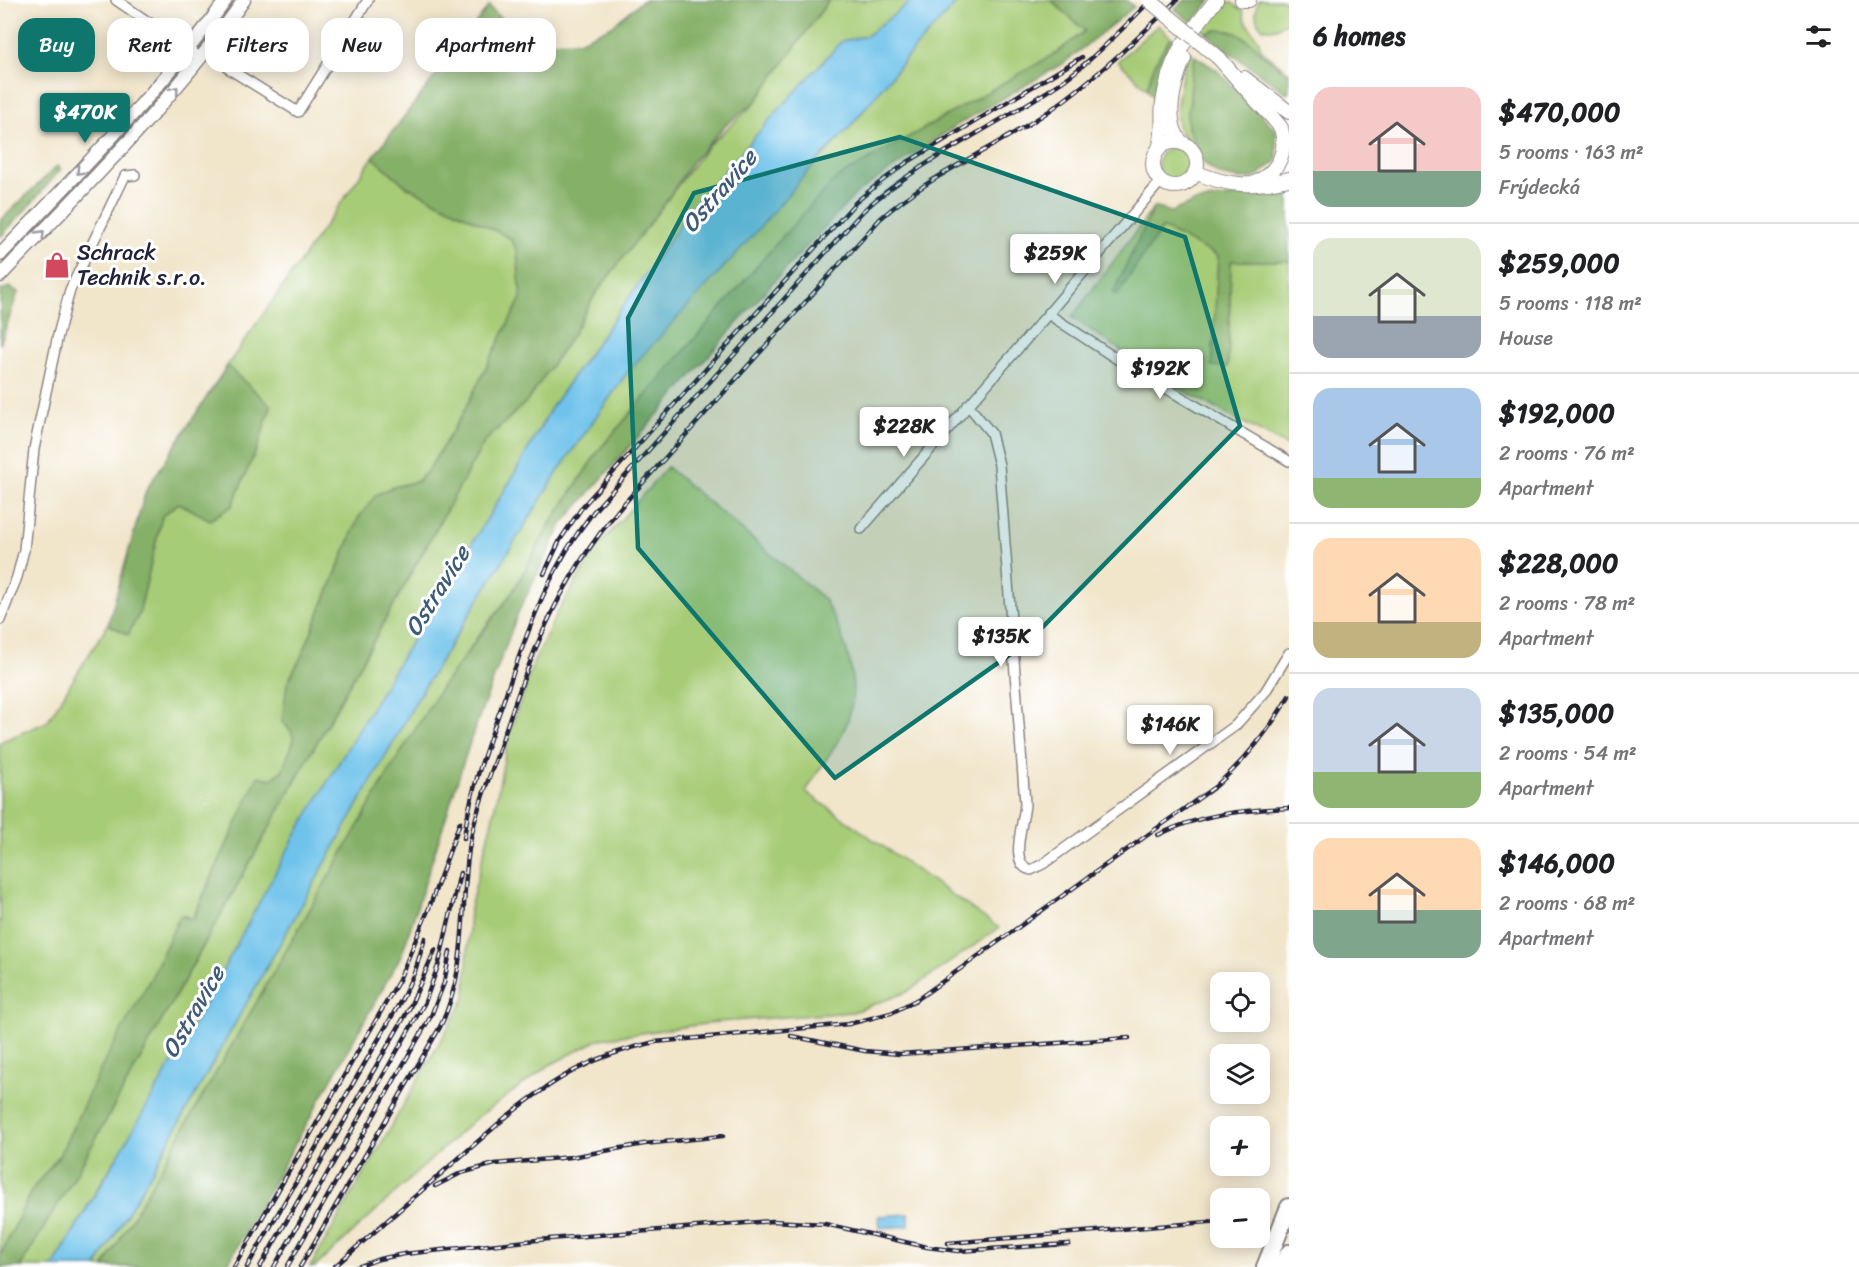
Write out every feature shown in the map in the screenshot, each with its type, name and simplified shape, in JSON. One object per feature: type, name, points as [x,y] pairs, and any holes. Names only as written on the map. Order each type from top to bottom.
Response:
[{"type":"highway","points":[[1264,1267],[1289,1207]]},
{"type":"highway","points":[[1281,1267],[1289,1253]]},
{"type":"main road","points":[[193,44],[226,0]]},
{"type":"main road","points":[[0,276],[148,122],[201,58],[244,0]]},
{"type":"main road","points":[[1149,0],[1289,112]]},
{"type":"main road","points":[[1216,0],[1182,44],[1167,78],[1163,105],[1164,128],[1153,166],[1154,173],[1167,185],[1178,186],[1189,181],[1196,172],[1195,154],[1181,142],[1173,128],[1173,96],[1181,65],[1201,27],[1217,6],[1226,0]]},
{"type":"main road","points":[[1242,0],[1249,0]]},
{"type":"main road","points":[[1219,58],[1282,129],[1286,149],[1280,167],[1272,175],[1252,184]]},
{"type":"main road","points":[[0,255],[135,113],[170,72]]},
{"type":"main road","points":[[1247,80],[1289,103]]},
{"type":"main road","points":[[1159,148],[1169,142],[1181,142]]},
{"type":"main road","points":[[1196,172],[1229,184],[1252,184],[1289,179]]},
{"type":"street","points":[[116,0],[143,18]]},
{"type":"street","points":[[234,72],[298,112],[368,0]]},
{"type":"street","points":[[193,52],[201,58]]},
{"type":"street","points":[[0,620],[17,577],[24,550],[34,449],[70,290],[125,176],[135,175]]},
{"type":"street","points":[[861,529],[1161,181]]},
{"type":"street","points":[[1048,314],[1120,361],[1289,461]]},
{"type":"street","points":[[968,405],[991,433],[999,465],[1025,803],[1019,838],[1020,862],[1024,868],[1031,870],[1043,864],[1235,726],[1265,692],[1289,653]]},
{"type":"highlighted area","points":[[900,137],[1185,237],[1240,426],[1029,641],[835,778],[638,548],[628,318],[694,193]]},
{"type":"green space","points":[[643,0],[829,0],[756,101],[727,124],[692,162],[665,203],[596,293],[573,334],[528,400],[485,441],[71,1183],[20,1267],[0,1267],[0,1256],[32,1190],[59,1156],[105,1060],[153,974],[180,916],[193,919],[258,776],[271,779],[282,771],[294,740],[291,731],[282,722],[287,684],[302,655],[359,517],[376,495],[390,488],[418,481],[429,469],[461,417],[521,298],[517,251],[510,238],[406,186],[373,157],[438,72],[556,72],[556,42],[579,41],[612,26]]},
{"type":"green space","points":[[829,0],[913,0],[866,36],[842,41],[693,207],[553,405],[511,480],[400,660],[248,924],[136,1127],[53,1267],[20,1267],[102,1128],[485,441],[528,400],[596,293],[707,147],[753,105]]},
{"type":"green space","points":[[959,0],[1051,0],[1085,31],[1056,53],[783,236],[599,450],[549,526],[512,593],[478,636],[392,767],[104,1267],[96,1267],[423,689],[559,470],[629,370],[849,128],[906,58]]},
{"type":"green space","points":[[1051,0],[1126,0],[1134,7],[1064,63],[962,122],[857,193],[768,288],[563,523],[518,613],[471,739],[402,954],[226,1267],[104,1267],[392,767],[440,689],[512,593],[549,526],[599,450],[835,179],[1056,53],[1085,31]]},
{"type":"green space","points":[[1185,0],[1211,0],[1192,23],[1175,9]]},
{"type":"green space","points":[[1259,0],[1289,0],[1289,22],[1272,29],[1260,26],[1256,18]]},
{"type":"green space","points":[[1226,3],[1232,3],[1243,11],[1245,20],[1259,41],[1261,50],[1289,74],[1257,50],[1256,46],[1217,30],[1206,33],[1202,28],[1218,8]]},
{"type":"green space","points":[[489,6],[500,18],[480,18]]},
{"type":"green space","points":[[1158,25],[1171,37],[1156,61],[1147,89],[1118,61]]},
{"type":"green space","points":[[1217,30],[1238,34],[1256,46],[1257,50],[1289,74],[1289,91],[1287,93],[1206,33]]},
{"type":"green space","points":[[1171,37],[1178,42],[1159,104],[1147,89],[1156,62]]},
{"type":"green space","points":[[1190,52],[1195,56],[1187,115],[1188,128],[1196,145],[1181,133],[1177,115],[1181,81]]},
{"type":"green space","points":[[1195,56],[1217,70],[1276,130],[1277,161],[1254,178],[1240,179],[1219,175],[1204,163],[1188,128],[1187,115]]},
{"type":"green space","points":[[1174,148],[1185,153],[1190,164],[1185,175],[1174,180],[1163,175],[1158,164],[1163,153]]},
{"type":"green space","points":[[373,157],[406,186],[510,238],[517,251],[521,298],[461,417],[429,469],[418,481],[390,488],[359,517],[302,655],[287,684],[294,740],[282,771],[271,779],[258,777],[192,919],[180,916],[153,974],[59,1156],[32,1190],[0,1256],[0,742],[47,722],[108,624],[127,634],[139,614],[162,516],[179,503],[232,506],[259,443],[271,406],[227,366]]},
{"type":"green space","points":[[57,166],[61,169],[0,237],[0,221]]},
{"type":"green space","points":[[1289,188],[1289,261],[1231,261],[1228,367],[1212,366],[1218,256],[1162,228],[1117,295],[1113,293],[1154,207],[1171,212],[1194,202]]},
{"type":"green space","points":[[1154,207],[1113,293],[1118,294],[1162,227],[1218,256],[1213,366],[1228,366],[1231,261],[1289,261],[1289,447],[1167,382],[1072,317]]},
{"type":"green space","points":[[9,287],[18,292],[0,345],[0,291]]},
{"type":"green space","points":[[227,366],[271,406],[259,443],[232,506],[210,520],[179,503],[162,516],[139,614],[128,635],[108,624],[146,490]]},
{"type":"green space","points":[[667,467],[824,599],[839,629],[850,661],[853,695],[850,711],[841,736],[806,792],[999,928],[907,992],[853,1012],[718,1022],[600,1039],[550,1065],[475,1119],[315,1267],[310,1267],[465,998],[470,908],[493,816],[509,734],[532,666],[558,611],[596,549]]},
{"type":"water","name":"Ostravice","points":[[913,0],[959,0],[906,58],[849,128],[629,370],[559,470],[423,689],[96,1267],[53,1267],[183,1044],[294,838],[511,480],[553,405],[693,207],[773,116],[842,41],[866,36]]},
{"type":"water","points":[[909,1214],[909,1226],[880,1228],[879,1216]]},
{"type":"railway","points":[[464,838],[479,770],[529,628],[550,580],[577,534],[594,511],[863,211],[935,158],[1063,81],[1098,53],[1151,0]]},
{"type":"railway","points":[[300,1267],[440,1027],[449,1005],[455,984],[462,939],[469,849],[481,800],[533,654],[562,593],[599,535],[621,507],[880,219],[920,188],[1028,125],[1066,99],[1115,58],[1177,0]]},
{"type":"railway","points":[[544,574],[560,540],[583,506],[856,202],[906,163],[1082,57]]},
{"type":"railway","points":[[334,1267],[506,1117],[559,1079],[593,1061],[655,1042],[849,1024],[891,1013],[918,999],[1216,786],[1256,744],[1289,696]]},
{"type":"railway","points":[[1158,835],[1190,822],[1222,814],[1289,808]]},
{"type":"railway","points":[[234,1267],[399,980],[429,908],[460,822]]},
{"type":"railway","points":[[274,1267],[425,1002],[439,963],[460,873]]},
{"type":"railway","points":[[247,1267],[403,997],[415,971],[425,938]]},
{"type":"railway","points":[[260,1267],[409,1009],[435,950]]},
{"type":"railway","points":[[287,1267],[431,1016],[444,983],[450,951]]},
{"type":"railway","points":[[791,1036],[865,1051],[900,1054],[1129,1038]]},
{"type":"railway","points":[[435,1186],[461,1173],[495,1164],[571,1157],[644,1144],[723,1136]]},
{"type":"railway","points":[[357,1267],[379,1259],[404,1254],[537,1240],[772,1221],[825,1224],[927,1247],[958,1251],[1069,1244]]},
{"type":"railway","points":[[948,1243],[1210,1222]]},
{"type":"place","name":"Schrack Technik s.r.o.","points":[[57,265]]}]
